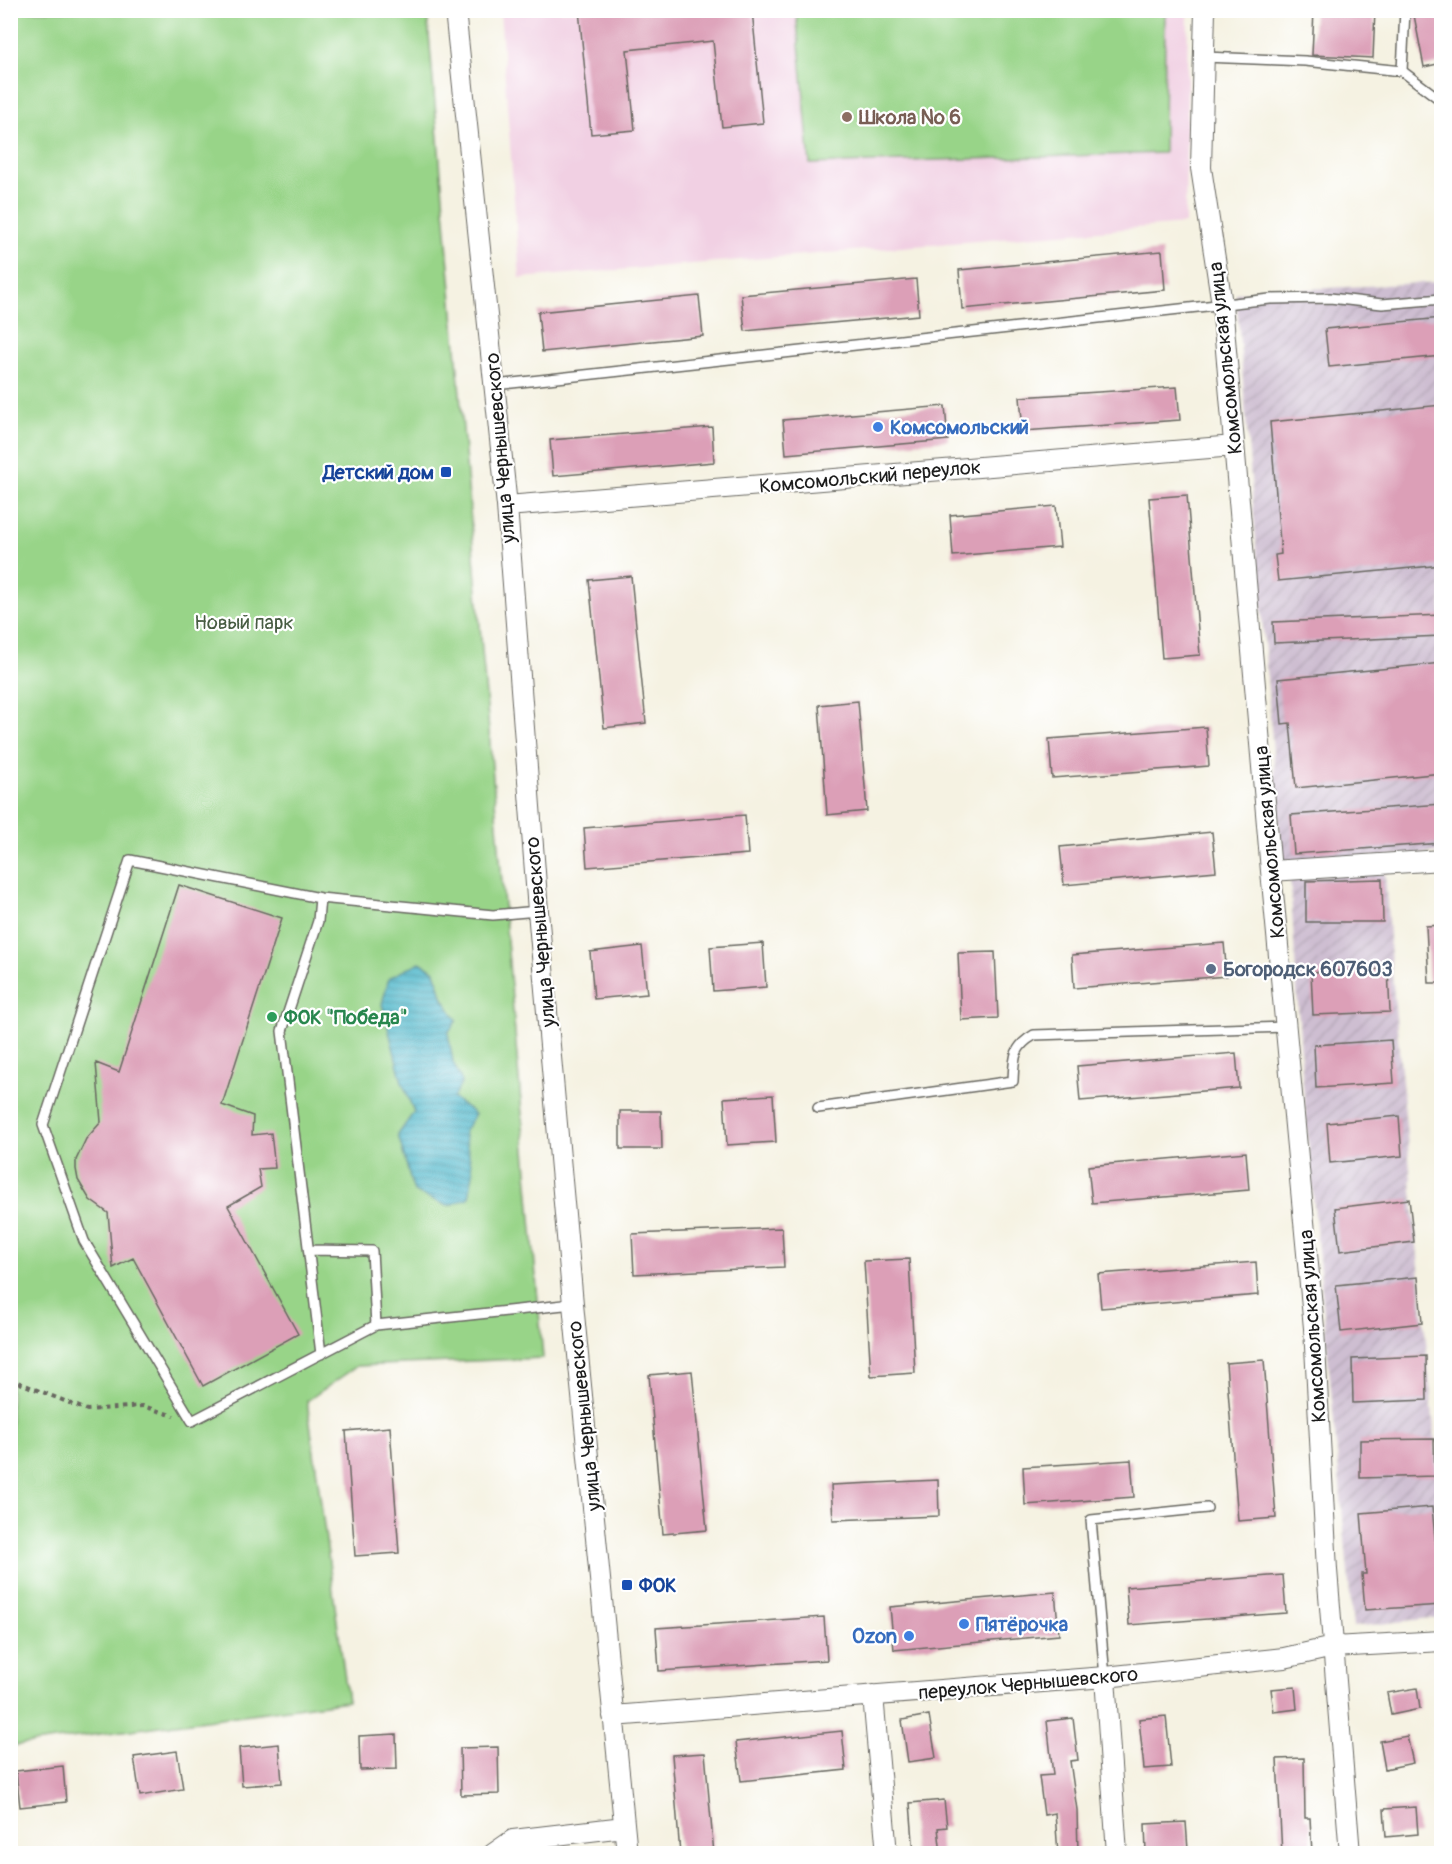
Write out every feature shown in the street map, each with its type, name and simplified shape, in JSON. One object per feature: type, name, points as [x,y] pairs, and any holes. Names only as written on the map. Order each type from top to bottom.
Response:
[{"type":"street","name":"улица Чернышевского","points":[[455,10],[507,506],[538,910],[573,1304],[627,1854]]},
{"type":"street","name":"Комсомольская улица","points":[[1205,10],[1201,168],[1222,304],[1271,871],[1314,1328],[1333,1647],[1350,1854]]},
{"type":"street","name":"Комсомольский переулок","points":[[507,506],[1234,446]]},
{"type":"street","points":[[1271,871],[1442,860]]},
{"type":"street","name":"переулок Чернышевского","points":[[613,1716],[1105,1677],[1284,1658],[1333,1647],[1442,1641]]},
{"type":"street","points":[[1105,1677],[1117,1854]]},
{"type":"street","points":[[873,1695],[887,1854]]},
{"type":"street","points":[[493,1854],[513,1840],[624,1827]]},
{"type":"lane","points":[[1402,71],[1405,10]]},
{"type":"lane","points":[[1204,57],[1305,61],[1402,71],[1442,101]]},
{"type":"lane","points":[[495,385],[1270,299],[1330,298],[1382,304],[1442,299]]},
{"type":"lane","points":[[538,910],[494,915],[320,898],[130,860],[43,1125],[84,1241],[192,1421],[376,1325],[573,1304]]},
{"type":"lane","points":[[320,898],[318,921],[282,1030],[321,1354]]},
{"type":"lane","points":[[818,1108],[1013,1081],[1014,1059],[1021,1043],[1034,1035],[1286,1027]]},
{"type":"lane","points":[[309,1250],[372,1251],[376,1325]]},
{"type":"lane","points":[[1105,1677],[1091,1520],[1207,1508]]},
{"type":"path","points":[[10,1379],[87,1410],[143,1406],[192,1421]]},
{"type":"shaded area","name":"Школа № 6","points":[[500,11],[1188,11],[1185,224],[520,278]]},
{"type":"shaded area","points":[[1441,282],[1441,852],[1282,863],[1236,293]]},
{"type":"shaded area","points":[[1385,873],[1390,952],[1441,1504],[1441,1617],[1353,1627],[1303,1086],[1290,877]]},
{"type":"green space","name":"Новый парк","points":[[10,11],[427,11],[543,1358],[357,1366],[307,1401],[348,1701],[11,1746]]},
{"type":"green space","points":[[796,11],[1165,11],[1164,153],[810,164]]},
{"type":"water","points":[[420,962],[435,971],[443,999],[457,1020],[448,1033],[453,1062],[462,1082],[453,1098],[475,1114],[464,1132],[473,1173],[469,1198],[448,1206],[414,1192],[398,1135],[414,1112],[402,1082],[382,1004],[389,978]]},
{"type":"building","points":[[579,10],[752,10],[763,123],[722,127],[713,41],[627,50],[635,130],[591,134]]},
{"type":"building","points":[[1314,10],[1375,10],[1373,58],[1312,55]]},
{"type":"building","points":[[1413,10],[1442,10],[1442,63],[1424,67]]},
{"type":"building","points":[[1162,251],[1165,290],[962,309],[959,270]]},
{"type":"building","points":[[916,279],[919,315],[745,331],[741,295]]},
{"type":"building","points":[[699,296],[703,336],[542,352],[538,312]]},
{"type":"building","points":[[1442,318],[1442,356],[1329,367],[1325,329]]},
{"type":"building","points":[[1177,387],[1180,420],[1023,431],[1020,397]]},
{"type":"building","points":[[1442,405],[1442,565],[1278,581],[1275,555],[1281,554],[1270,422]]},
{"type":"building","points":[[945,406],[948,440],[786,454],[783,420]]},
{"type":"building","points":[[712,427],[714,462],[553,476],[550,440]]},
{"type":"building","points":[[1187,495],[1200,655],[1162,658],[1149,498]]},
{"type":"building","points":[[1056,506],[1060,547],[953,556],[950,515]]},
{"type":"building","points":[[631,576],[646,723],[604,728],[589,580]]},
{"type":"building","points":[[1442,615],[1442,636],[1274,643],[1273,622]]},
{"type":"building","points":[[1442,663],[1442,773],[1296,788],[1290,723],[1282,724],[1278,679]]},
{"type":"building","points":[[858,701],[867,811],[827,815],[819,705]]},
{"type":"building","points":[[1206,727],[1209,766],[1052,778],[1049,739]]},
{"type":"building","points":[[1442,804],[1442,843],[1294,854],[1291,815]]},
{"type":"building","points":[[745,815],[748,854],[587,867],[584,828]]},
{"type":"building","points":[[1212,832],[1216,871],[1064,885],[1060,847]]},
{"type":"building","points":[[1382,879],[1383,922],[1306,922],[1306,881]]},
{"type":"building","points":[[179,885],[282,918],[222,1105],[253,1116],[252,1135],[271,1133],[275,1168],[258,1169],[261,1187],[228,1206],[298,1334],[203,1386],[133,1258],[113,1268],[108,1213],[90,1200],[78,1180],[76,1169],[76,1160],[86,1139],[101,1122],[96,1063],[119,1072]]},
{"type":"building","points":[[1442,925],[1442,983],[1429,983],[1426,926]]},
{"type":"building","points":[[763,943],[766,987],[713,991],[710,947]]},
{"type":"building","points":[[1224,943],[1227,976],[1074,988],[1072,955]]},
{"type":"building","points":[[642,946],[647,994],[594,999],[590,952]]},
{"type":"building","points":[[995,952],[998,1018],[961,1020],[958,953]]},
{"type":"building","points":[[1388,969],[1390,1012],[1313,1015],[1311,972]]},
{"type":"building","points":[[1391,1040],[1394,1083],[1316,1088],[1314,1045]]},
{"type":"building","points":[[1236,1053],[1239,1088],[1080,1101],[1077,1066]]},
{"type":"building","points":[[773,1095],[776,1142],[727,1145],[724,1098]]},
{"type":"building","points":[[620,1111],[661,1111],[662,1149],[620,1149]]},
{"type":"building","points":[[1399,1116],[1402,1156],[1330,1163],[1327,1123]]},
{"type":"building","points":[[1246,1152],[1249,1190],[1092,1203],[1088,1166]]},
{"type":"building","points":[[1409,1199],[1414,1242],[1340,1251],[1335,1208]]},
{"type":"building","points":[[782,1228],[784,1267],[634,1274],[632,1234]]},
{"type":"building","points":[[909,1259],[915,1373],[871,1376],[864,1261]]},
{"type":"building","points":[[1256,1262],[1258,1295],[1101,1308],[1098,1274]]},
{"type":"building","points":[[1418,1277],[1422,1323],[1341,1332],[1336,1285]]},
{"type":"building","points":[[1426,1356],[1427,1400],[1353,1403],[1352,1359]]},
{"type":"building","points":[[1264,1360],[1276,1518],[1238,1521],[1226,1363]]},
{"type":"building","points":[[692,1371],[707,1530],[663,1534],[649,1375]]},
{"type":"building","points":[[390,1427],[399,1553],[355,1556],[346,1431]]},
{"type":"building","points":[[1434,1439],[1435,1476],[1360,1478],[1360,1440]]},
{"type":"building","points":[[1131,1460],[1134,1497],[1025,1505],[1023,1467]]},
{"type":"building","points":[[938,1480],[939,1516],[833,1520],[831,1485]]},
{"type":"building","points":[[1432,1507],[1438,1568],[1442,1568],[1442,1605],[1365,1610],[1362,1574],[1366,1574],[1361,1513]]},
{"type":"building","points":[[1283,1575],[1286,1613],[1129,1625],[1126,1587]]},
{"type":"building","points":[[1055,1592],[1059,1635],[894,1650],[890,1607]]},
{"type":"building","points":[[824,1617],[827,1660],[659,1671],[656,1628]]},
{"type":"building","points":[[1295,1687],[1297,1709],[1274,1712],[1271,1689]]},
{"type":"building","points":[[1417,1688],[1420,1709],[1391,1715],[1387,1693]]},
{"type":"building","points":[[929,1715],[936,1758],[908,1762],[902,1720]]},
{"type":"building","points":[[1166,1716],[1171,1767],[1144,1769],[1139,1719]]},
{"type":"building","points":[[1073,1718],[1078,1760],[1070,1761],[1077,1810],[1078,1854],[1058,1854],[1055,1813],[1044,1815],[1039,1776],[1053,1775],[1047,1721]]},
{"type":"building","points":[[842,1731],[846,1770],[741,1781],[736,1742]]},
{"type":"building","points":[[396,1734],[397,1769],[360,1770],[359,1736]]},
{"type":"building","points":[[1407,1736],[1413,1763],[1385,1769],[1380,1741]]},
{"type":"building","points":[[279,1744],[282,1783],[242,1786],[239,1748]]},
{"type":"building","points":[[498,1747],[499,1794],[461,1795],[460,1748]]},
{"type":"building","points":[[177,1751],[183,1789],[140,1796],[134,1757]]},
{"type":"building","points":[[705,1753],[714,1854],[680,1854],[672,1755]]},
{"type":"building","points":[[1304,1758],[1305,1818],[1310,1818],[1312,1854],[1282,1854],[1277,1759]]},
{"type":"building","points":[[63,1766],[66,1802],[20,1807],[16,1771]]},
{"type":"building","points":[[944,1800],[947,1827],[938,1828],[941,1854],[914,1854],[910,1803]]},
{"type":"building","points":[[1416,1807],[1418,1834],[1386,1837],[1384,1809]]},
{"type":"building","points":[[1186,1822],[1188,1850],[1146,1853],[1145,1824]]},
{"type":"place","name":"Школа № 6","points":[[847,117]]},
{"type":"place","name":"Комсомольский","points":[[878,427]]},
{"type":"place","name":"Детский дом","points":[[446,472]]},
{"type":"place","name":"Богородск 607603","points":[[1211,969]]},
{"type":"place","name":"ФОК \"Победа\"","points":[[272,1017]]},
{"type":"place","name":"ФОК","points":[[627,1585]]},
{"type":"place","name":"Пятёрочка","points":[[964,1624]]},
{"type":"place","name":"Ozon","points":[[909,1636]]}]
